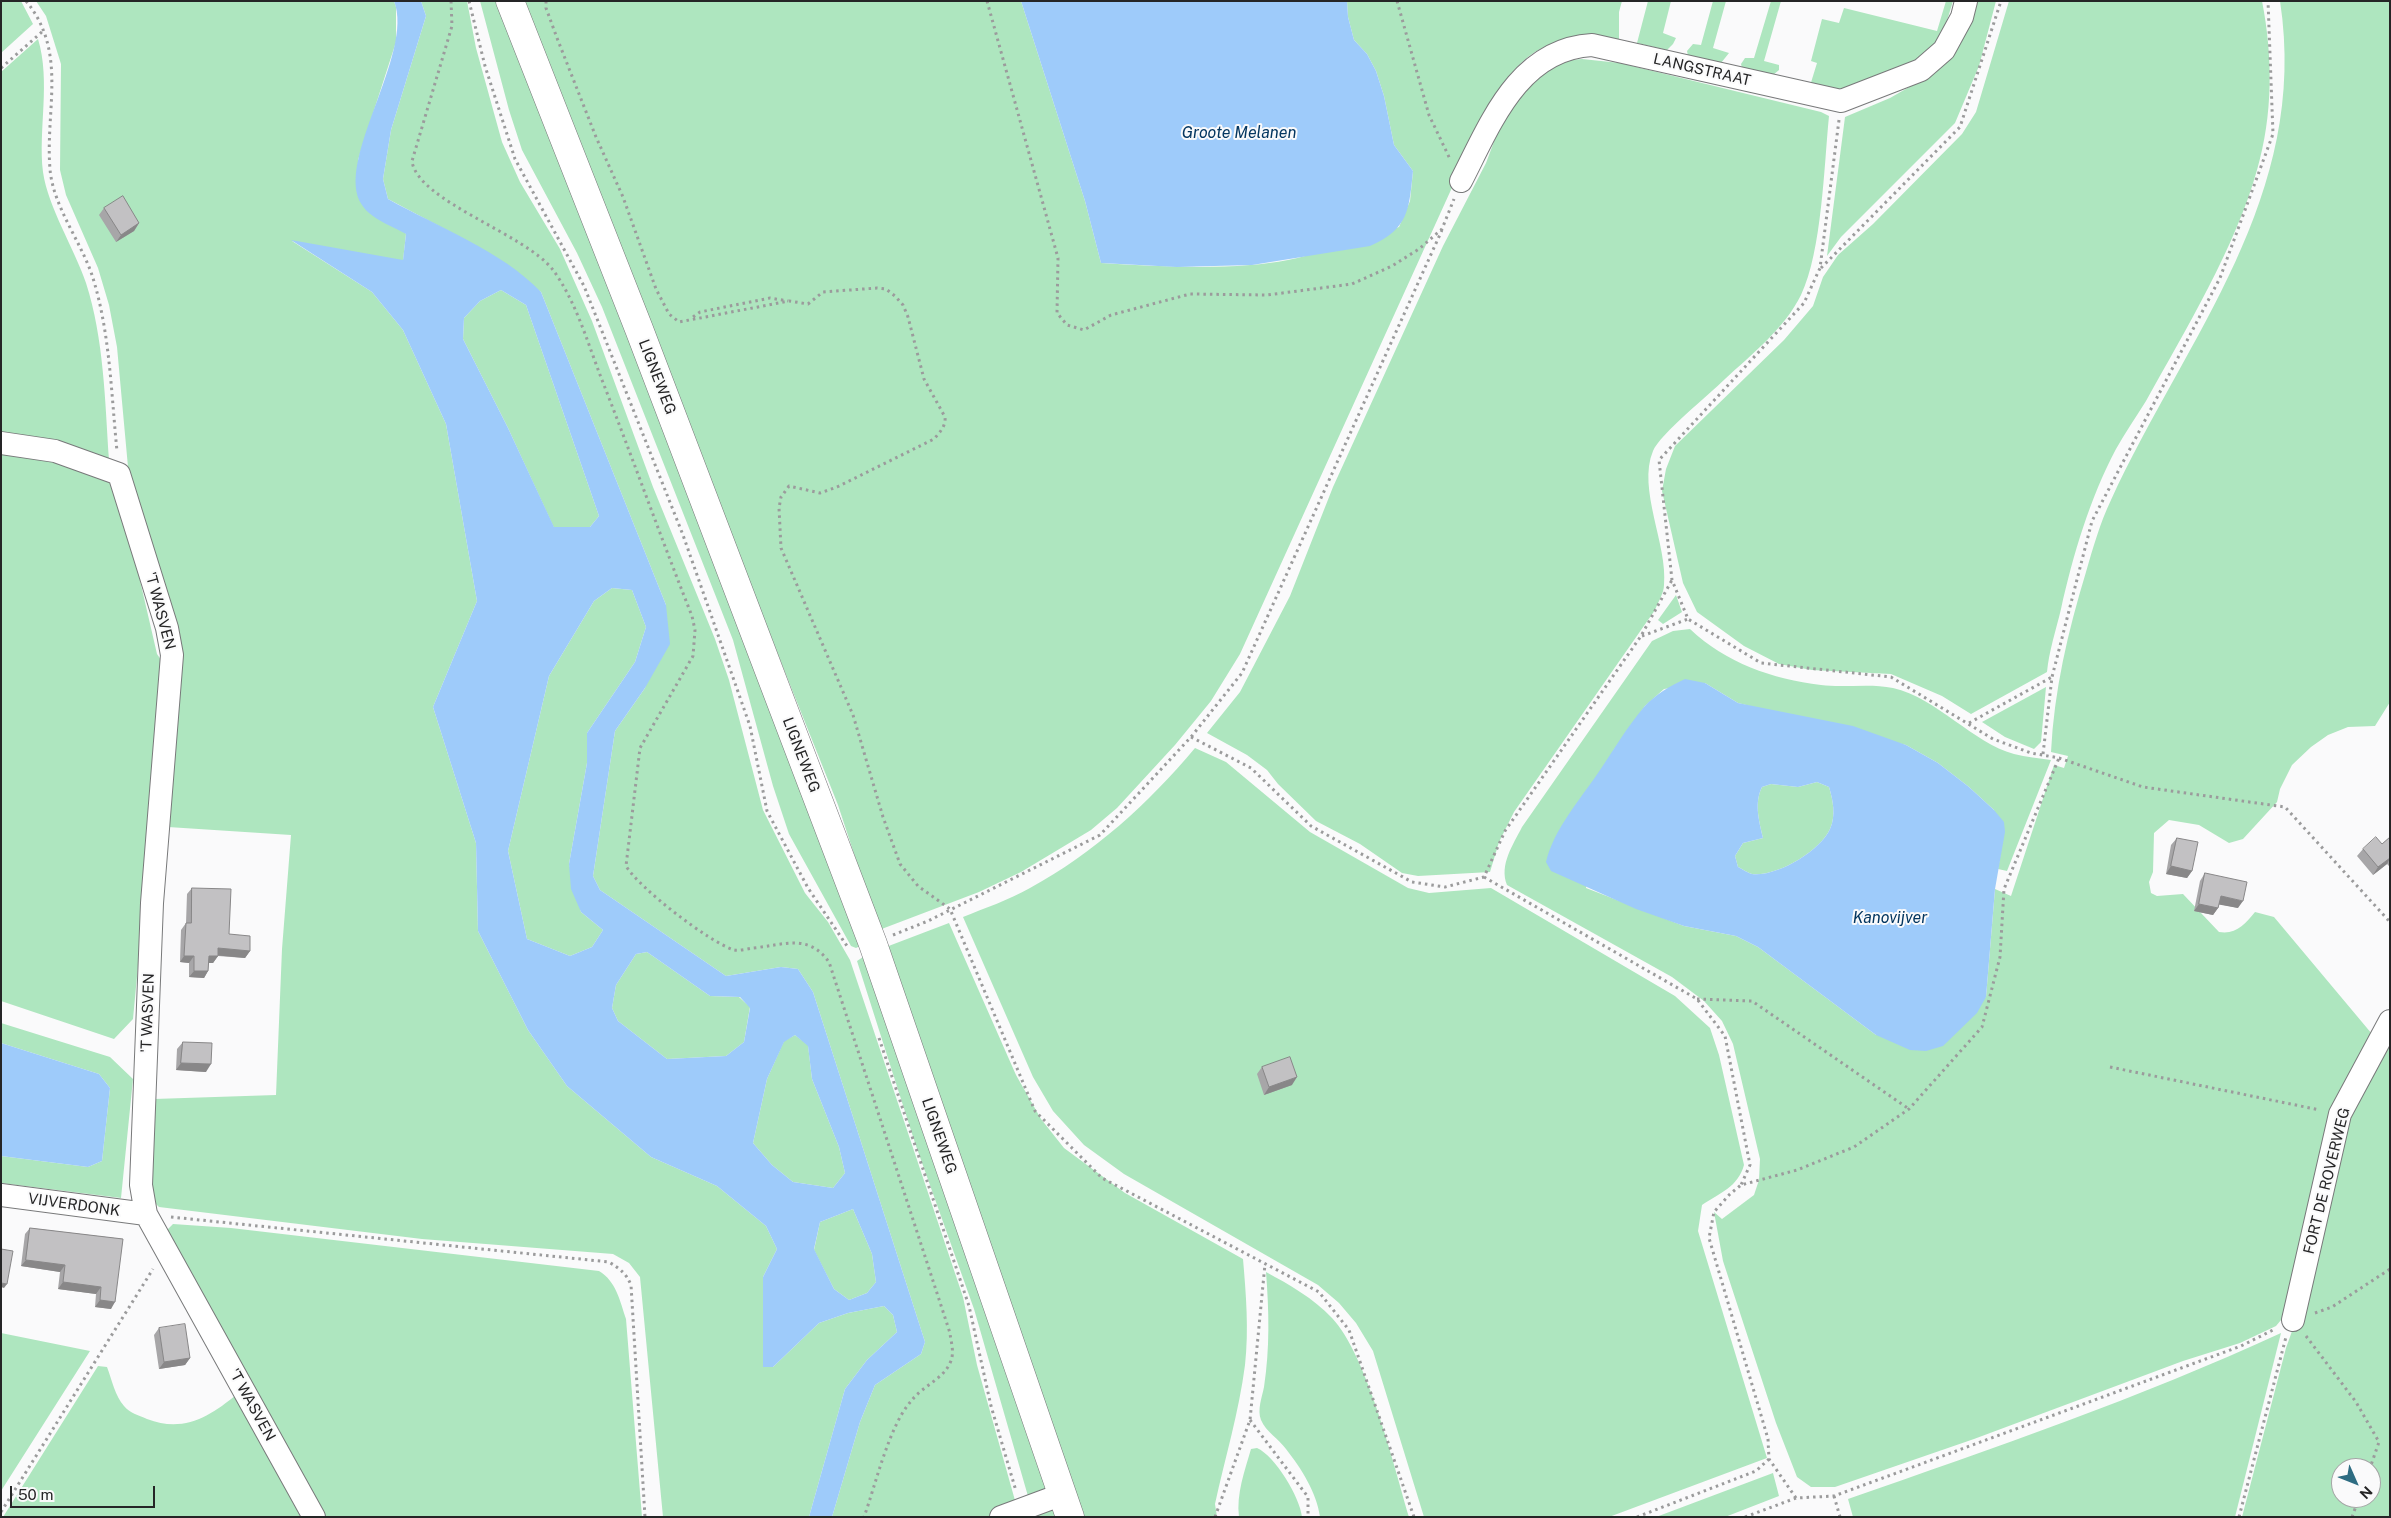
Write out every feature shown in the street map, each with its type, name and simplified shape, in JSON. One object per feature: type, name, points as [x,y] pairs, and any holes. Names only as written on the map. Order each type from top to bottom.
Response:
[{"type":"street","name":"LIGNEWEG","points":[[510,1],[639,329],[862,949],[1067,1505]]},
{"type":"street","points":[[1841,101],[1921,70],[1944,50],[1962,18],[1966,1]]},
{"type":"street","name":"LANGSTRAAT","points":[[1461,181],[1503,100],[1519,80],[1545,61],[1572,46],[1592,45],[1841,101]]},
{"type":"street","points":[[1,443],[55,451],[119,474]]},
{"type":"street","name":"'T WASVEN","points":[[119,474],[167,628],[172,655],[152,903],[141,1185],[146,1214],[314,1517]]},
{"type":"street","name":"FORT DE ROVERWEG","points":[[2293,1320],[2340,1114],[2390,1021]]},
{"type":"street","name":"VIJVERDONK","points":[[1,1195],[146,1214]]},
{"type":"street","points":[[1011,1513],[1067,1505]]},
{"type":"path","points":[[26,1],[37,14],[52,60],[50,170],[58,196],[92,274],[99,303],[106,342],[119,474]]},
{"type":"path","points":[[452,1],[452,26],[412,161],[413,168],[426,185],[448,201],[521,243],[552,269],[582,328],[692,616],[695,630],[693,656],[640,748],[626,866],[632,877],[659,901],[713,938],[735,950],[798,943],[810,944],[822,952],[829,962],[950,1333],[953,1355],[950,1364],[942,1374],[912,1400],[897,1422],[864,1517]]},
{"type":"path","points":[[469,1],[485,66],[515,159],[584,286],[683,535],[750,726],[767,811],[808,888],[862,949],[928,921],[1100,835],[1191,738],[1242,673],[1442,229],[1461,181],[1429,115],[1397,1]]},
{"type":"path","points":[[546,1],[557,38],[596,137],[623,197],[656,289],[669,314],[679,322],[789,301]]},
{"type":"path","points":[[987,1],[1058,258],[1057,313],[1067,325],[1084,330],[1110,315],[1190,294],[1267,295],[1352,284],[1392,266],[1420,249],[1442,229]]},
{"type":"path","points":[[1820,268],[1960,127],[2001,1]]},
{"type":"path","points":[[2043,754],[2052,677],[2092,522],[2220,278],[2273,134],[2268,1]]},
{"type":"path","points":[[1,68],[43,31]]},
{"type":"path","points":[[1841,101],[1820,268],[1804,304],[1660,460],[1672,580],[1688,619],[1762,663],[1891,677],[1993,738],[2031,753],[2059,758],[2144,787],[2285,807],[2390,922]]},
{"type":"path","points":[[691,319],[700,312],[770,298],[808,304],[823,292],[877,288],[886,289],[903,305],[924,378],[938,400],[946,422],[934,439],[837,487],[820,493],[789,486],[782,497],[779,508],[781,548],[853,715],[869,764],[883,817],[900,864],[918,886],[950,909],[1035,1111],[1102,1178],[1319,1292],[1349,1330],[1414,1517]]},
{"type":"path","points":[[1484,877],[1505,831],[1641,636],[1672,580]]},
{"type":"path","points":[[1641,636],[1688,619]]},
{"type":"path","points":[[1969,723],[2052,677]]},
{"type":"path","points":[[1191,738],[1251,768],[1311,826],[1412,882],[1445,887],[1484,877],[1697,998],[1725,1036],[1750,1165],[1741,1185],[1714,1212],[1709,1238],[1768,1439],[1769,1459],[1796,1498]]},
{"type":"path","points":[[1741,1185],[1797,1170],[1854,1147],[1909,1108],[1982,1027],[2000,957],[2004,889],[2059,758]]},
{"type":"path","points":[[1697,998],[1752,1001],[1909,1108]]},
{"type":"path","points":[[876,1029],[969,1306],[991,1406],[1011,1513]]},
{"type":"path","points":[[2110,1067],[2340,1114]]},
{"type":"path","points":[[146,1214],[609,1262],[626,1273],[631,1285],[645,1517]]},
{"type":"path","points":[[1,1512],[165,1250]]},
{"type":"path","points":[[1215,1517],[1250,1420],[1265,1264]]},
{"type":"path","points":[[1745,1517],[1796,1498],[1834,1496],[2241,1346],[2293,1320],[2332,1307],[2390,1269]]},
{"type":"path","points":[[2293,1320],[2356,1402],[2379,1442],[2373,1458]]},
{"type":"path","points":[[2239,1517],[2283,1346],[2293,1320]]},
{"type":"path","points":[[1250,1420],[1308,1497],[1308,1517]]},
{"type":"path","points":[[1637,1517],[1756,1471],[1769,1459]]},
{"type":"path","points":[[1834,1496],[1840,1517]]},
{"type":"green space","points":[[1,1],[21,1],[33,24],[1,53]]},
{"type":"green space","points":[[36,1],[394,1],[396,7],[396,42],[358,160],[406,234],[403,261],[292,241],[372,292],[403,330],[446,424],[477,601],[433,707],[476,843],[478,931],[528,1030],[567,1086],[651,1157],[717,1186],[766,1226],[777,1249],[763,1277],[773,1367],[819,1323],[848,1313],[884,1306],[893,1315],[897,1332],[867,1360],[845,1389],[809,1517],[663,1517],[640,1277],[629,1263],[613,1254],[422,1239],[159,1207],[152,1200],[154,1099],[276,1095],[282,949],[291,835],[168,827],[177,702],[129,478],[117,347],[109,305],[98,268],[66,195],[60,170],[61,64],[46,16]]},
{"type":"green space","points":[[421,1],[467,1],[476,48],[502,142],[520,182],[560,249],[592,321],[653,487],[715,639],[729,680],[763,810],[805,893],[828,922],[850,960],[963,1297],[977,1365],[1016,1504],[991,1517],[832,1517],[860,1422],[875,1385],[921,1354],[925,1342],[813,992],[798,969],[781,967],[726,976],[600,890],[593,876],[615,731],[645,688],[666,605],[541,292],[471,243],[388,199],[383,179],[391,130],[426,16]]},
{"type":"green space","points":[[480,1],[502,1],[864,944],[856,948],[851,946],[789,834],[773,786],[733,640],[602,307],[577,253],[522,150],[509,110]]},
{"type":"green space","points":[[525,1],[1021,1],[1085,201],[1101,263],[1195,267],[1250,265],[1288,260],[1307,256],[1399,227],[1410,201],[1413,171],[1394,145],[1384,96],[1376,71],[1367,54],[1354,40],[1348,17],[1347,1],[1622,1],[1619,12],[1619,44],[1571,41],[1546,46],[1526,58],[1518,66],[1490,104],[1240,654],[1211,701],[1175,745],[1117,808],[1091,830],[1021,872],[979,892],[879,930],[838,805],[712,489]]},
{"type":"green space","points":[[1648,1],[1671,1],[1663,33],[1676,38],[1667,50],[1637,43]]},
{"type":"green space","points":[[1713,1],[1726,1],[1713,48],[1729,53],[1721,63],[1688,56],[1687,51],[1693,44],[1701,45]]},
{"type":"green space","points":[[1771,1],[1781,1],[1764,61],[1779,65],[1779,70],[1773,75],[1742,68],[1741,64],[1745,58],[1754,58]]},
{"type":"green space","points":[[1946,1],[1953,1],[1946,24],[1935,47],[1913,66],[1859,90],[1809,89],[1817,63],[1811,61],[1822,19],[1839,23],[1844,8],[1937,31]]},
{"type":"green space","points":[[1969,1],[1996,1],[1979,66],[1955,123],[1841,237],[1827,256],[1845,117],[1890,98],[1911,86]]},
{"type":"green space","points":[[2009,1],[2262,1],[2268,43],[2269,107],[2257,170],[2248,199],[2223,258],[2193,317],[2146,401],[2116,449],[2090,507],[2071,568],[2047,672],[1971,714],[1942,696],[1891,674],[1812,670],[1779,664],[1744,646],[1697,612],[1683,583],[1662,491],[1666,469],[1675,446],[1784,340],[1813,306],[1823,277],[1838,255],[1873,224],[1962,134],[1976,112]]},
{"type":"green space","points":[[2280,1],[2390,1],[2390,702],[2375,726],[2348,727],[2328,735],[2311,747],[2292,765],[2280,789],[2277,802],[2243,839],[2229,843],[2199,825],[2169,820],[2154,833],[2153,872],[2149,882],[2151,893],[2157,896],[2183,894],[2219,932],[2230,932],[2240,928],[2255,912],[2274,917],[2372,1034],[2286,1314],[2276,1326],[2240,1343],[2183,1361],[1974,1439],[1835,1487],[1811,1487],[1797,1477],[1776,1423],[1723,1261],[1714,1212],[1722,1219],[1754,1195],[1759,1180],[1760,1159],[1733,1044],[1722,1021],[1704,1001],[1672,977],[1507,885],[1505,870],[1508,855],[1522,827],[1652,641],[1673,631],[1690,629],[1704,641],[1734,660],[1768,674],[1830,686],[1893,688],[1925,701],[1969,731],[1999,748],[2014,754],[2051,760],[2007,871],[1998,869],[2001,851],[1994,810],[1969,787],[1938,763],[1906,745],[1738,703],[1705,683],[1664,689],[1645,706],[1613,751],[1586,888],[1684,926],[1736,936],[1758,947],[1876,1035],[1986,997],[1995,889],[2011,896],[2054,765],[2064,768],[2068,756],[2051,752],[2055,706],[2073,616],[2100,527],[2141,439],[2206,321],[2235,262],[2260,201],[2277,138],[2284,72]]},
{"type":"green space","points":[[38,39],[44,72],[43,172],[50,199],[81,270],[92,304],[103,370],[109,460],[1,434],[1,72]]},
{"type":"green space","points":[[1582,59],[1620,63],[1821,112],[1829,116],[1821,208],[1814,256],[1801,295],[1777,330],[1675,425],[1653,451],[1649,466],[1649,482],[1664,569],[1664,588],[1662,594],[1655,610],[1514,812],[1499,842],[1490,872],[1418,876],[1402,873],[1360,844],[1316,821],[1278,784],[1267,770],[1247,755],[1207,733],[1240,692],[1290,596],[1333,487],[1443,246],[1486,163],[1498,131],[1522,90],[1562,61]]},
{"type":"green space","points":[[501,290],[526,305],[599,516],[590,527],[554,528],[508,428],[463,339],[464,318],[480,301]]},
{"type":"green space","points":[[1,449],[98,472],[108,477],[120,494],[157,654],[166,667],[133,1019],[114,1039],[1,1001]]},
{"type":"green space","points":[[612,588],[632,590],[646,627],[635,662],[587,733],[587,763],[569,864],[581,912],[603,930],[592,947],[570,956],[527,939],[508,851],[549,676],[594,601]]},
{"type":"green space","points":[[1676,595],[1682,612],[1663,624],[1658,620]]},
{"type":"green space","points":[[2046,687],[2041,742],[2034,749],[2005,737],[1982,722]]},
{"type":"green space","points":[[1195,748],[1226,762],[1310,832],[1408,888],[1429,893],[1491,888],[1675,996],[1710,1028],[1719,1055],[1744,1165],[1733,1184],[1702,1205],[1698,1231],[1767,1458],[1609,1517],[1424,1517],[1373,1351],[1356,1323],[1339,1303],[1318,1285],[1124,1174],[1084,1145],[1053,1111],[1033,1077],[963,917],[1022,892],[1054,874],[1098,843],[1139,808]]},
{"type":"green space","points":[[1817,782],[1829,787],[1833,803],[1833,813],[1830,829],[1817,846],[1797,861],[1762,874],[1752,874],[1738,867],[1735,856],[1743,843],[1763,838],[1758,806],[1762,787],[1771,784],[1798,787]]},
{"type":"green space","points":[[949,923],[1016,1075],[1041,1119],[1064,1148],[1125,1193],[1243,1259],[1247,1325],[1245,1365],[1236,1418],[1215,1504],[1217,1517],[1083,1517],[886,947]]},
{"type":"green space","points":[[647,952],[710,996],[739,997],[750,1007],[744,1042],[726,1056],[667,1059],[618,1021],[612,1008],[616,985],[636,954]]},
{"type":"green space","points":[[866,955],[1059,1517],[1034,1517],[974,1309],[915,1143],[857,961]]},
{"type":"green space","points":[[1,1023],[110,1057],[133,1079],[121,1198],[1,1183],[1,1156],[88,1167],[102,1161],[110,1088],[99,1074],[1,1043]]},
{"type":"green space","points":[[2390,1031],[2390,1517],[2242,1517],[2286,1348],[2301,1306],[2342,1158],[2344,1116]]},
{"type":"green space","points":[[795,1035],[808,1045],[812,1079],[839,1147],[845,1173],[833,1188],[793,1182],[772,1165],[753,1143],[767,1079],[784,1041]]},
{"type":"green space","points":[[853,1209],[872,1254],[876,1282],[867,1293],[849,1300],[834,1289],[814,1250],[820,1222]]},
{"type":"green space","points":[[173,1224],[231,1228],[599,1271],[610,1280],[626,1319],[642,1517],[320,1517],[167,1230]]},
{"type":"green space","points":[[1266,1272],[1317,1304],[1332,1318],[1345,1335],[1357,1358],[1378,1412],[1409,1517],[1320,1517],[1316,1499],[1303,1473],[1292,1456],[1263,1424],[1260,1404],[1266,1372],[1268,1344]]},
{"type":"green space","points":[[1,1333],[90,1351],[1,1491]]},
{"type":"green space","points":[[2281,1333],[2235,1517],[1853,1517],[1848,1499],[2121,1401]]},
{"type":"green space","points":[[98,1366],[107,1367],[116,1393],[126,1408],[137,1415],[160,1423],[184,1423],[206,1416],[237,1394],[307,1517],[3,1517]]},
{"type":"green space","points":[[1257,1448],[1271,1459],[1286,1478],[1297,1499],[1302,1517],[1239,1517],[1238,1508],[1244,1474],[1251,1449]]},
{"type":"green space","points":[[1773,1473],[1779,1496],[1725,1517],[1656,1517]]},
{"type":"water","points":[[394,1],[421,1],[426,16],[391,130],[383,179],[388,199],[489,252],[525,277],[541,292],[666,605],[670,644],[645,688],[615,731],[593,876],[600,890],[726,976],[781,967],[798,969],[813,992],[925,1342],[921,1354],[875,1385],[860,1422],[832,1517],[809,1517],[845,1389],[867,1360],[897,1332],[893,1315],[884,1306],[848,1313],[819,1323],[773,1367],[763,1367],[763,1277],[777,1249],[766,1226],[717,1186],[651,1157],[567,1086],[528,1030],[478,931],[476,843],[433,707],[477,601],[446,424],[403,330],[372,292],[291,240],[403,260],[406,234],[376,218],[366,210],[362,205],[356,186],[358,162],[394,49],[397,23]],"holes":[[[501,290],[526,305],[599,516],[590,527],[554,527],[508,428],[463,339],[464,318],[480,301]],[[612,588],[632,590],[646,627],[635,662],[587,733],[587,763],[569,864],[571,889],[581,912],[603,930],[592,947],[570,956],[527,939],[508,851],[549,676],[594,601]],[[647,952],[710,996],[740,997],[750,1008],[744,1042],[726,1056],[667,1059],[618,1021],[612,1008],[616,985],[636,954]],[[795,1035],[808,1046],[812,1079],[839,1147],[845,1173],[833,1188],[793,1182],[772,1165],[753,1143],[767,1079],[784,1042]],[[853,1209],[872,1254],[876,1282],[867,1293],[849,1300],[834,1289],[814,1249],[820,1222]]]},
{"type":"water","name":"Groote Melanen","points":[[1021,1],[1347,1],[1348,17],[1354,40],[1367,54],[1376,71],[1384,96],[1394,145],[1413,171],[1408,207],[1400,225],[1383,239],[1370,246],[1252,265],[1177,267],[1101,263],[1085,201]]},
{"type":"water","name":"Kanovijver","points":[[1685,679],[1705,683],[1738,703],[1853,726],[1906,745],[1938,763],[1969,787],[2004,822],[2005,832],[1995,889],[1986,997],[1977,1013],[1943,1046],[1926,1051],[1910,1050],[1876,1035],[1758,947],[1736,936],[1684,926],[1636,909],[1551,871],[1546,862],[1555,838],[1626,731],[1644,707],[1658,694]],"holes":[[[1817,782],[1829,787],[1833,803],[1832,824],[1825,837],[1808,854],[1785,867],[1762,874],[1752,874],[1738,867],[1735,856],[1743,843],[1763,838],[1758,806],[1762,787],[1771,784],[1798,787]]]},
{"type":"water","points":[[1,1043],[99,1074],[110,1088],[102,1161],[88,1167],[1,1156]]},
{"type":"building","points":[[123,196],[139,223],[121,235],[104,208]]},
{"type":"building","points":[[2376,837],[2382,844],[2390,837],[2390,858],[2378,867],[2363,849]]},
{"type":"building","points":[[2177,838],[2198,842],[2192,871],[2171,866]]},
{"type":"building","points":[[2205,873],[2247,882],[2243,901],[2221,896],[2218,908],[2199,904]]},
{"type":"building","points":[[192,888],[231,889],[229,934],[250,936],[250,951],[218,948],[218,956],[209,956],[208,971],[194,971],[194,956],[184,956],[186,923],[191,923]]},
{"type":"building","points":[[183,1042],[212,1043],[211,1064],[181,1063]]},
{"type":"building","points":[[1290,1057],[1297,1077],[1269,1087],[1262,1067]]},
{"type":"building","points":[[30,1228],[123,1239],[115,1302],[100,1300],[101,1287],[63,1282],[65,1265],[26,1260]]},
{"type":"building","points":[[1,1249],[13,1251],[7,1284],[1,1283]]},
{"type":"building","points":[[185,1324],[190,1358],[164,1362],[159,1328]]}]
